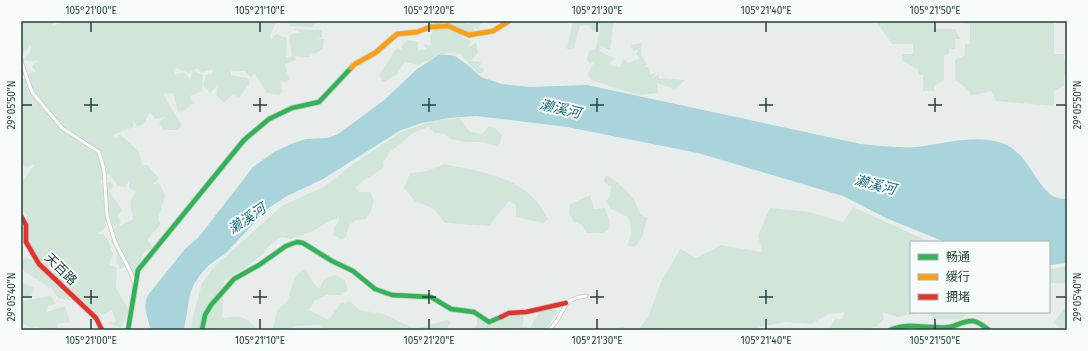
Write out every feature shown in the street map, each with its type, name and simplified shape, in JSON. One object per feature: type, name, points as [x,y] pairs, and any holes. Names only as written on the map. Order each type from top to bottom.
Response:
[{"type":"street","points":[[128,330],[138,270],[142,264],[244,140],[269,119],[292,108],[319,102],[355,64],[375,53],[397,34],[417,32],[430,27],[448,26],[469,35],[493,31],[509,21]]},
{"type":"street","points":[[21,61],[32,92],[62,128],[99,152],[104,170],[107,216],[115,242],[131,273],[135,285]]},
{"type":"street","name":"天百路","points":[[21,216],[26,225],[26,242],[39,264],[96,318],[102,330]]},
{"type":"street","points":[[202,330],[205,315],[211,305],[234,279],[259,265],[286,246],[297,242],[303,243],[332,261],[353,271],[375,289],[392,295],[432,296],[451,308],[474,312],[488,322],[494,321],[509,313],[526,312],[566,303],[575,298],[586,296]]},
{"type":"street","points":[[549,330],[559,318],[566,303]]},
{"type":"street","points":[[890,330],[905,324],[949,327],[974,321],[983,325],[989,330]]},
{"type":"green space","points":[[21,21],[54,21],[52,26],[61,23],[62,21],[277,21],[270,35],[271,40],[276,34],[287,38],[286,58],[292,56],[289,35],[300,32],[293,29],[322,30],[322,38],[315,39],[324,39],[323,49],[314,54],[310,52],[309,57],[295,56],[296,60],[285,64],[289,79],[285,83],[280,81],[283,91],[279,95],[267,93],[255,74],[250,77],[245,71],[231,71],[231,75],[248,78],[249,84],[240,97],[232,95],[224,103],[216,95],[217,86],[210,93],[203,86],[206,75],[212,74],[213,69],[201,73],[197,68],[189,73],[176,68],[175,74],[185,73],[190,79],[193,71],[203,75],[202,91],[190,96],[193,104],[182,112],[178,112],[173,93],[163,94],[182,125],[177,130],[164,130],[159,123],[165,117],[155,119],[150,112],[143,125],[137,126],[133,121],[133,127],[112,135],[116,139],[120,134],[139,152],[142,165],[147,165],[159,178],[153,184],[160,184],[165,196],[158,219],[161,224],[147,240],[154,248],[144,252],[135,275],[130,275],[129,264],[120,269],[116,262],[117,253],[111,241],[116,235],[111,230],[118,226],[111,226],[107,220],[105,228],[97,234],[103,234],[108,240],[113,254],[109,265],[117,267],[116,288],[129,310],[121,328],[109,323],[116,322],[112,310],[96,318],[83,302],[58,298],[52,289],[22,270],[21,262],[26,257],[41,265],[27,242],[25,231],[27,215],[21,208],[21,183],[34,165],[26,167],[21,163],[21,79],[26,79],[31,71],[36,73],[32,66],[38,61],[22,60],[30,53],[31,45],[21,55]],"holes":[[[106,174],[109,174],[118,186],[125,187],[129,181],[129,188],[136,191],[130,202],[133,219],[119,226],[121,221],[117,217],[122,210],[109,191],[114,186],[111,182],[100,184],[100,180],[108,179]]]},
{"type":"green space","points":[[288,21],[317,21],[313,27],[289,26]]},
{"type":"green space","points":[[430,21],[442,21],[441,27],[446,26],[444,21],[467,21],[467,24],[474,21],[482,21],[478,30],[474,26],[474,34],[461,29],[462,37],[471,41],[468,48],[476,42],[478,53],[471,61],[481,62],[479,67],[485,69],[482,73],[478,73],[460,54],[448,53],[418,65],[405,62],[396,75],[383,82],[379,75],[397,48],[403,51],[401,47],[407,40],[418,42],[418,51],[426,49],[424,44],[431,45],[430,36],[436,25]]},
{"type":"green space","points":[[573,21],[598,21],[595,32],[587,25],[580,26],[574,48],[567,49]]},
{"type":"green space","points":[[598,21],[614,21],[610,50],[602,47],[599,51],[615,59],[608,65],[620,67],[623,59],[628,63],[640,58],[636,54],[638,50],[633,51],[631,45],[642,43],[641,55],[647,64],[644,67],[649,67],[651,75],[656,73],[651,79],[659,74],[659,78],[685,80],[675,89],[657,83],[658,93],[638,95],[591,80],[588,74],[594,62],[590,64],[587,60],[589,51],[596,49],[600,27]]},
{"type":"green space","points":[[876,21],[934,21],[934,29],[955,29],[960,39],[955,39],[955,49],[949,49],[949,54],[944,55],[944,80],[934,86],[934,91],[923,91],[923,75],[918,75],[918,70],[902,60],[902,54],[913,54],[913,44],[892,44]]},
{"type":"green space","points":[[960,21],[1047,21],[1049,23],[1054,23],[1054,54],[1064,54],[1064,60],[1067,60],[1067,75],[1064,75],[1064,86],[1054,91],[1054,106],[996,101],[991,91],[970,96],[970,91],[955,80],[955,60],[965,55],[965,44],[970,44],[970,24],[960,23]]},
{"type":"green space","points":[[459,118],[470,132],[482,134],[488,127],[495,128],[502,135],[500,143],[495,146],[483,142],[465,142],[450,139],[445,134],[435,133],[429,127],[413,133],[389,153],[383,162],[384,167],[362,181],[356,187],[358,192],[370,192],[374,200],[371,211],[366,219],[356,220],[349,225],[346,237],[341,239],[333,235],[334,227],[339,221],[339,217],[313,231],[291,239],[282,237],[270,245],[264,253],[248,266],[224,281],[222,318],[238,317],[245,319],[258,330],[191,330],[202,283],[214,267],[283,205],[324,187],[353,164],[401,132],[432,121]]},
{"type":"green space","points":[[444,164],[489,174],[517,185],[529,194],[539,205],[548,219],[543,223],[516,217],[516,205],[509,201],[489,226],[445,223],[434,209],[415,201],[404,188],[410,173],[427,171]]},
{"type":"green space","points":[[606,175],[631,196],[640,214],[647,218],[642,238],[634,247],[627,245],[630,239],[631,231],[628,217],[611,209],[607,201],[610,195],[611,187],[604,182]]},
{"type":"green space","points":[[590,195],[594,209],[605,208],[609,220],[608,230],[602,233],[586,233],[582,225],[574,222],[569,214],[570,204]]},
{"type":"green space","points":[[853,207],[928,241],[910,241],[910,313],[919,313],[897,317],[882,312],[884,319],[876,327],[857,330],[827,330],[835,319],[842,319],[845,312],[829,314],[811,324],[785,322],[759,327],[757,330],[638,330],[648,318],[660,284],[680,249],[697,258],[721,245],[762,252],[758,235],[770,208],[809,212],[843,222]]},
{"type":"green space","points":[[1067,266],[1067,283],[1050,283],[1050,268],[1054,269]]},
{"type":"green space","points":[[305,268],[312,281],[319,289],[325,278],[336,275],[345,280],[348,290],[341,295],[327,295],[314,301],[309,310],[329,320],[340,304],[350,301],[359,310],[384,314],[415,329],[448,320],[451,322],[446,330],[323,330],[319,325],[293,326],[291,330],[273,330],[277,310],[287,302],[295,277]]},
{"type":"green space","points":[[21,282],[35,288],[31,296],[21,297]]},
{"type":"green space","points":[[51,296],[56,304],[48,306],[47,312],[65,306],[70,322],[57,324],[58,330],[42,330],[37,326],[31,328],[21,322],[21,301]]},
{"type":"green space","points":[[1064,309],[1067,309],[1067,330],[1062,330],[1054,322]]},
{"type":"green space","points":[[557,310],[556,314],[545,330],[474,330],[477,325],[477,318],[491,325],[511,316],[524,315],[522,327],[530,328],[539,312]]},
{"type":"green space","points":[[930,313],[967,313],[962,319],[934,319]]},
{"type":"green space","points":[[621,327],[638,330],[619,330]]},
{"type":"water","name":"濑溪河","points":[[439,55],[450,55],[455,56],[481,77],[502,84],[530,87],[587,85],[861,144],[917,147],[959,140],[981,139],[1002,143],[1011,147],[1018,153],[1038,181],[1050,194],[1058,198],[1067,199],[1067,263],[1050,265],[1050,241],[943,241],[886,218],[843,196],[698,153],[567,127],[476,116],[449,118],[422,123],[401,130],[323,179],[287,196],[267,209],[227,252],[209,265],[200,275],[190,294],[184,330],[151,330],[146,308],[146,299],[148,295],[185,249],[198,238],[253,167],[274,152],[291,144],[306,139],[328,138],[338,134],[383,101],[417,69]]},
{"type":"traffic: fast","points":[[128,330],[138,270],[244,140],[269,119],[292,108],[319,102],[351,68]]},
{"type":"traffic: fast","points":[[202,330],[205,315],[211,305],[234,279],[259,265],[286,246],[297,242],[303,243],[332,261],[353,271],[375,289],[392,295],[431,297],[451,309],[474,312],[489,322],[501,317]]},
{"type":"traffic: fast","points":[[890,330],[905,326],[941,328],[955,326],[970,321],[977,322],[989,330]]},
{"type":"traffic: slow","points":[[351,68],[355,64],[375,53],[397,34],[417,32],[430,27],[448,26],[469,35],[493,31],[509,21]]},
{"type":"traffic: jam","points":[[21,216],[26,225],[26,242],[39,264],[96,318],[102,330]]},
{"type":"traffic: jam","points":[[501,317],[509,313],[526,312],[566,303]]}]
